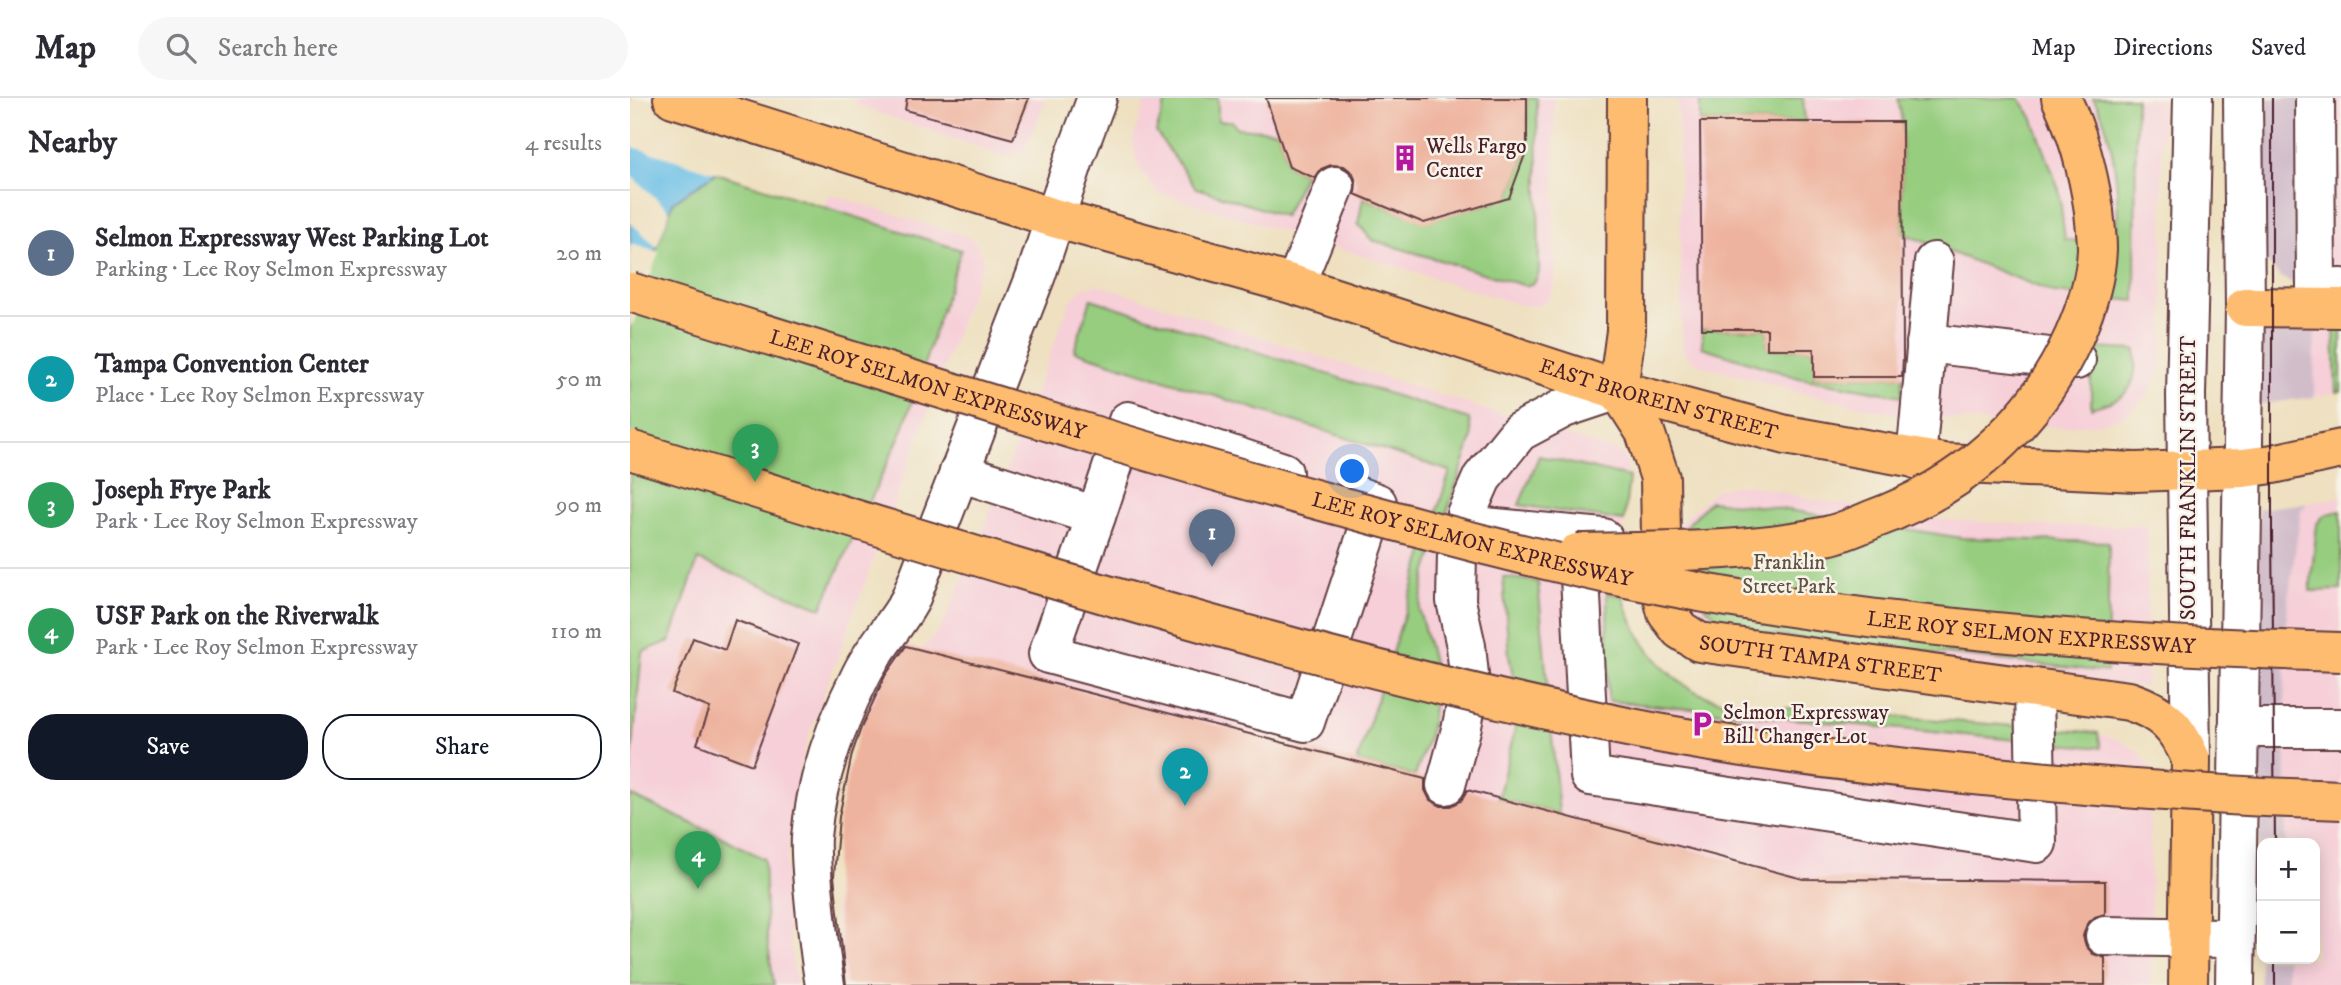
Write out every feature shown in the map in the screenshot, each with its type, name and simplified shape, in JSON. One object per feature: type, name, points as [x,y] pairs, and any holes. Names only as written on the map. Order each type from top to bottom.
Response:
[{"type":"main road","name":"EAST BROREIN STREET","points":[[673,98],[1054,218],[1295,285],[1619,390],[1786,435],[1943,463],[2024,468],[2186,472],[2273,464],[2341,449]]},
{"type":"main road","points":[[1619,390],[1626,331],[1627,98]]},
{"type":"main road","points":[[1517,554],[1761,546],[1829,536],[1895,512],[1952,481],[2002,440],[2042,396],[2064,357],[2081,318],[2092,280],[2097,248],[2087,169],[2074,126],[2061,98]]},
{"type":"main road","name":"LEE ROY SELMON EXPRESSWAY","points":[[630,292],[1249,481],[1517,554],[1632,580],[1878,620],[1997,633],[2187,647],[2341,652]]},
{"type":"main road","points":[[2245,307],[2341,308]]},
{"type":"main road","name":"SOUTH TAMPA STREET","points":[[1619,390],[1645,432],[1660,478],[1662,594],[1667,613],[1680,630],[1699,642],[2129,701],[2146,706],[2174,727],[2191,759]]},
{"type":"main road","points":[[630,450],[950,548],[1294,646],[1484,696],[1637,729],[1861,763],[2079,785],[2214,795],[2341,800]]},
{"type":"main road","name":"SOUTH FRANKLIN STREET","points":[[2188,985],[2191,759]]},
{"type":"street","points":[[825,985],[817,931],[811,839],[818,788],[831,746],[860,676],[878,644],[910,600],[1031,288],[1097,98]]},
{"type":"street","name":"SOUTH FRANKLIN STREET","points":[[2191,759],[2186,472],[2193,98]]},
{"type":"street","points":[[2235,985],[2245,307],[2243,98]]},
{"type":"street","points":[[2315,98],[2316,289],[2341,288]]},
{"type":"street","points":[[1295,285],[1335,186]]},
{"type":"street","points":[[1916,458],[1934,262]]},
{"type":"street","points":[[1926,343],[2076,360]]},
{"type":"street","points":[[1446,785],[1470,685],[1466,646],[1456,601],[1457,553],[1464,525],[1482,478],[1519,432],[1564,408],[1619,390]]},
{"type":"street","points":[[1128,421],[1377,503],[1305,722],[1048,654],[1096,516],[1128,421]]},
{"type":"street","points":[[959,472],[1096,516]]},
{"type":"street","points":[[1464,525],[1661,544]]},
{"type":"street","points":[[1578,536],[1590,776],[2038,843],[2034,688]]},
{"type":"street","points":[[2238,728],[2341,728]]},
{"type":"street","points":[[2105,936],[2235,939]]},
{"type":"shaded area","points":[[857,98],[1046,98],[1025,150],[1012,156],[1001,155],[855,105]]},
{"type":"shaded area","points":[[1146,98],[1554,98],[1553,292],[1545,302],[1534,306],[1521,305],[1158,193],[1141,172],[1135,157],[1133,139]]},
{"type":"shaded area","points":[[1678,98],[2161,98],[2164,344],[2159,373],[2148,395],[2122,417],[2101,423],[2055,427],[1982,422],[1893,413],[1808,395],[1698,364],[1685,355],[1682,341]]},
{"type":"shaded area","points":[[2253,98],[2315,98],[2297,285],[2280,277],[2264,259],[2254,237]]},
{"type":"shaded area","points":[[2315,98],[2341,98],[2341,288],[2316,289]]},
{"type":"shaded area","points":[[716,173],[825,207],[829,194],[969,237],[978,245],[983,261],[810,732],[799,770],[786,864],[785,907],[796,985],[630,985],[630,322]]},
{"type":"shaded area","points":[[1099,285],[1621,453],[1629,477],[1618,561],[1629,620],[1649,650],[1671,675],[1692,689],[1716,699],[1751,705],[2090,732],[2128,745],[2140,753],[2150,769],[2151,985],[844,985],[838,948],[834,881],[839,817],[852,754],[871,698],[894,642],[922,650],[941,627],[976,550],[1070,301],[1084,287]]},
{"type":"shaded area","points":[[2315,324],[2341,325],[2341,391],[2314,397]]},
{"type":"shaded area","points":[[2315,324],[2314,397],[2255,405],[2255,325]]},
{"type":"shaded area","name":"Franklin Street Park","points":[[1746,484],[1825,502],[1947,520],[2048,526],[2125,526],[2141,523],[2147,529],[2148,538],[2147,682],[2144,687],[1720,633],[1697,613],[1678,582],[1673,529],[1717,489]]},
{"type":"shaded area","points":[[2341,497],[2341,985],[2287,985],[2287,964],[2320,964],[2320,838],[2286,838],[2285,644],[2289,593],[2301,511],[2307,503]]},
{"type":"shaded area","points":[[2307,503],[2301,511],[2289,593],[2285,644],[2286,838],[2259,838],[2258,509]]},
{"type":"shaded area","points":[[2260,964],[2287,964],[2287,985],[2260,985]]},
{"type":"green space","points":[[1167,98],[1218,98],[1218,121],[1232,121],[1237,128],[1277,131],[1289,167],[1305,174],[1284,216],[1196,188],[1156,132]]},
{"type":"green space","points":[[1527,98],[1537,98],[1539,272],[1535,282],[1526,286],[1372,240],[1358,224],[1363,198],[1424,222],[1509,198],[1527,149]]},
{"type":"green space","points":[[1700,98],[1747,98],[1748,102],[1803,98],[1805,122],[1700,122]]},
{"type":"green space","points":[[1898,98],[2019,98],[2032,117],[2059,190],[2065,240],[2116,241],[2118,206],[2115,167],[2107,129],[2093,98],[2136,98],[2135,301],[2054,293],[1902,233],[1902,122]]},
{"type":"green space","points":[[716,173],[961,250],[903,429],[821,608],[698,560],[670,641],[642,652],[630,776],[630,322],[673,202]]},
{"type":"green space","points":[[1091,299],[1469,419],[1472,438],[1426,574],[1419,610],[1436,673],[1431,728],[1415,776],[1357,762],[1450,471],[1074,351]]},
{"type":"green space","points":[[2334,325],[2341,325],[2341,391],[2336,392]]},
{"type":"green space","points":[[1702,329],[1767,329],[1767,349],[1814,349],[1814,377],[1903,377],[1902,396],[1799,378],[1702,347]]},
{"type":"green space","points":[[2091,348],[2136,350],[2134,374],[2128,390],[2114,400],[2091,408]]},
{"type":"green space","points":[[1539,456],[1629,477],[1624,521],[1519,505]]},
{"type":"green space","name":"Franklin Street Park","points":[[1710,501],[1775,508],[1962,538],[2109,542],[2107,672],[1773,635],[1725,624],[1697,599],[1677,565],[1680,533]]},
{"type":"green space","points":[[2341,511],[2341,590],[2310,591],[2317,524],[2327,514]]},
{"type":"green space","points":[[1503,577],[1538,582],[1559,814],[1498,798],[1515,729],[1516,693],[1509,655]]},
{"type":"green space","points":[[1607,593],[1623,596],[1646,646],[1670,674],[1701,694],[1718,700],[1751,705],[2098,733],[2101,748],[1608,701]]},
{"type":"green space","points":[[630,795],[764,859],[767,937],[774,985],[630,985]]},
{"type":"water","points":[[630,98],[716,173],[673,202],[630,322]]},
{"type":"pier","points":[[630,98],[731,98],[720,174],[630,146]]},
{"type":"pier","points":[[630,175],[670,211],[657,247],[630,222]]},
{"type":"pier","points":[[630,244],[659,252],[630,326]]},
{"type":"building","points":[[907,98],[1029,98],[1013,139],[905,110]]},
{"type":"building","name":"Wells Fargo Center","points":[[1266,98],[1527,98],[1527,149],[1509,198],[1424,223],[1355,194],[1356,182],[1353,173],[1344,166],[1331,165],[1321,169],[1315,178],[1289,167]]},
{"type":"building","points":[[1700,122],[1902,122],[1902,377],[1814,377],[1814,349],[1767,349],[1767,329],[1702,329]]},
{"type":"building","points":[[735,620],[798,644],[752,765],[697,744],[710,708],[672,693],[693,638],[725,650]]},
{"type":"building","points":[[906,646],[1425,779],[1425,790],[1430,800],[1441,806],[1451,806],[1461,801],[1467,790],[1803,879],[2105,881],[2105,914],[2095,917],[2087,924],[2083,936],[2086,946],[2093,954],[2105,958],[2105,985],[846,985],[834,876],[839,817],[852,754],[861,728],[885,676]]},
{"type":"tram line","points":[[2272,98],[2275,838]]},
{"type":"tram line","points":[[2275,964],[2275,985]]},
{"type":"place","name":"Wells Fargo Center","points":[[1405,158]]},
{"type":"place","name":"Joseph Frye Park","points":[[755,482]]},
{"type":"place","name":"Selmon Expressway West Parking Lot","points":[[1212,567]]},
{"type":"place","name":"Selmon Expressway Bill Changer Lot","points":[[1702,724]]},
{"type":"place","name":"Tampa Convention Center","points":[[1185,806]]},
{"type":"place","name":"USF Park on the Riverwalk","points":[[698,889]]}]
